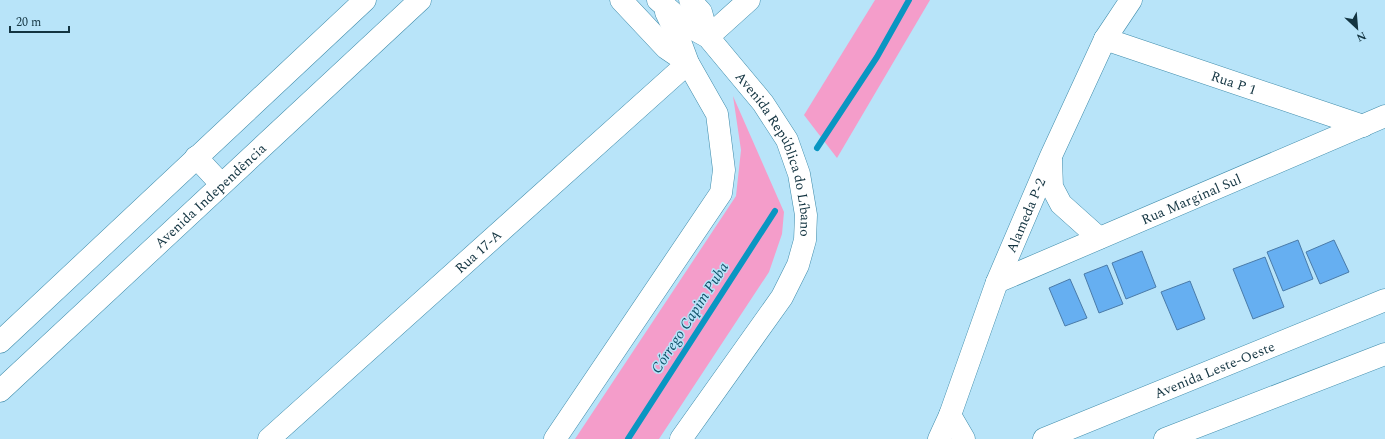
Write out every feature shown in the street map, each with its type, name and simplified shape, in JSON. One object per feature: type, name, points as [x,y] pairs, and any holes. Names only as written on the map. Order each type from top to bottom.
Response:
[{"type":"main road","points":[[0,342],[365,0]]},
{"type":"main road","name":"Avenida Independência","points":[[0,392],[221,184],[420,0]]},
{"type":"main road","name":"Avenida República do Líbano","points":[[621,0],[666,48],[688,63]]},
{"type":"main road","name":"Avenida República do Líbano","points":[[690,0],[701,12],[708,37]]},
{"type":"main road","points":[[708,37],[749,0]]},
{"type":"main road","name":"Alameda P-2","points":[[938,439],[950,415],[997,282],[1051,156],[1105,39],[1132,0]]},
{"type":"main road","name":"Avenida República do Líbano","points":[[555,439],[722,193],[724,170],[723,152],[717,114],[688,63],[681,44],[660,2]]},
{"type":"main road","name":"Avenida República do Líbano","points":[[660,2],[688,26],[708,37],[763,103],[787,140],[799,174],[806,215],[805,240],[798,265],[782,297],[681,439]]},
{"type":"main road","name":"Rua P 1","points":[[1105,39],[1363,126]]},
{"type":"main road","name":"Rua 17-A","points":[[268,439],[688,63]]},
{"type":"main road","name":"Rua Marginal Sul","points":[[997,282],[1385,116]]},
{"type":"main road","points":[[1051,156],[1052,187],[1061,204],[1099,238]]},
{"type":"main road","points":[[196,157],[221,184]]},
{"type":"main road","name":"Avenida Leste-Oeste","points":[[1044,439],[1385,300]]},
{"type":"main road","points":[[1165,439],[1385,354]]},
{"type":"main road","points":[[950,415],[964,439]]},
{"type":"shaded area","points":[[875,0],[930,0],[837,158],[804,115]]},
{"type":"shaded area","points":[[733,96],[784,212],[782,234],[769,272],[659,439],[575,439],[736,196],[741,150]]},
{"type":"building","points":[[1298,240],[1313,279],[1283,291],[1267,252]]},
{"type":"building","points":[[1334,240],[1349,272],[1320,284],[1306,252]]},
{"type":"building","points":[[1142,251],[1156,287],[1126,299],[1112,263]]},
{"type":"building","points":[[1265,257],[1284,307],[1253,319],[1233,269]]},
{"type":"building","points":[[1107,265],[1123,304],[1099,313],[1084,274]]},
{"type":"building","points":[[1070,279],[1087,318],[1065,326],[1049,288]]},
{"type":"building","points":[[1190,281],[1205,319],[1177,330],[1161,292]]},
{"type":"waterway","name":"Córrego Capim Puba","points":[[817,148],[877,57],[909,0]]},
{"type":"waterway","name":"Córrego Capim Puba","points":[[628,439],[775,211]]}]
